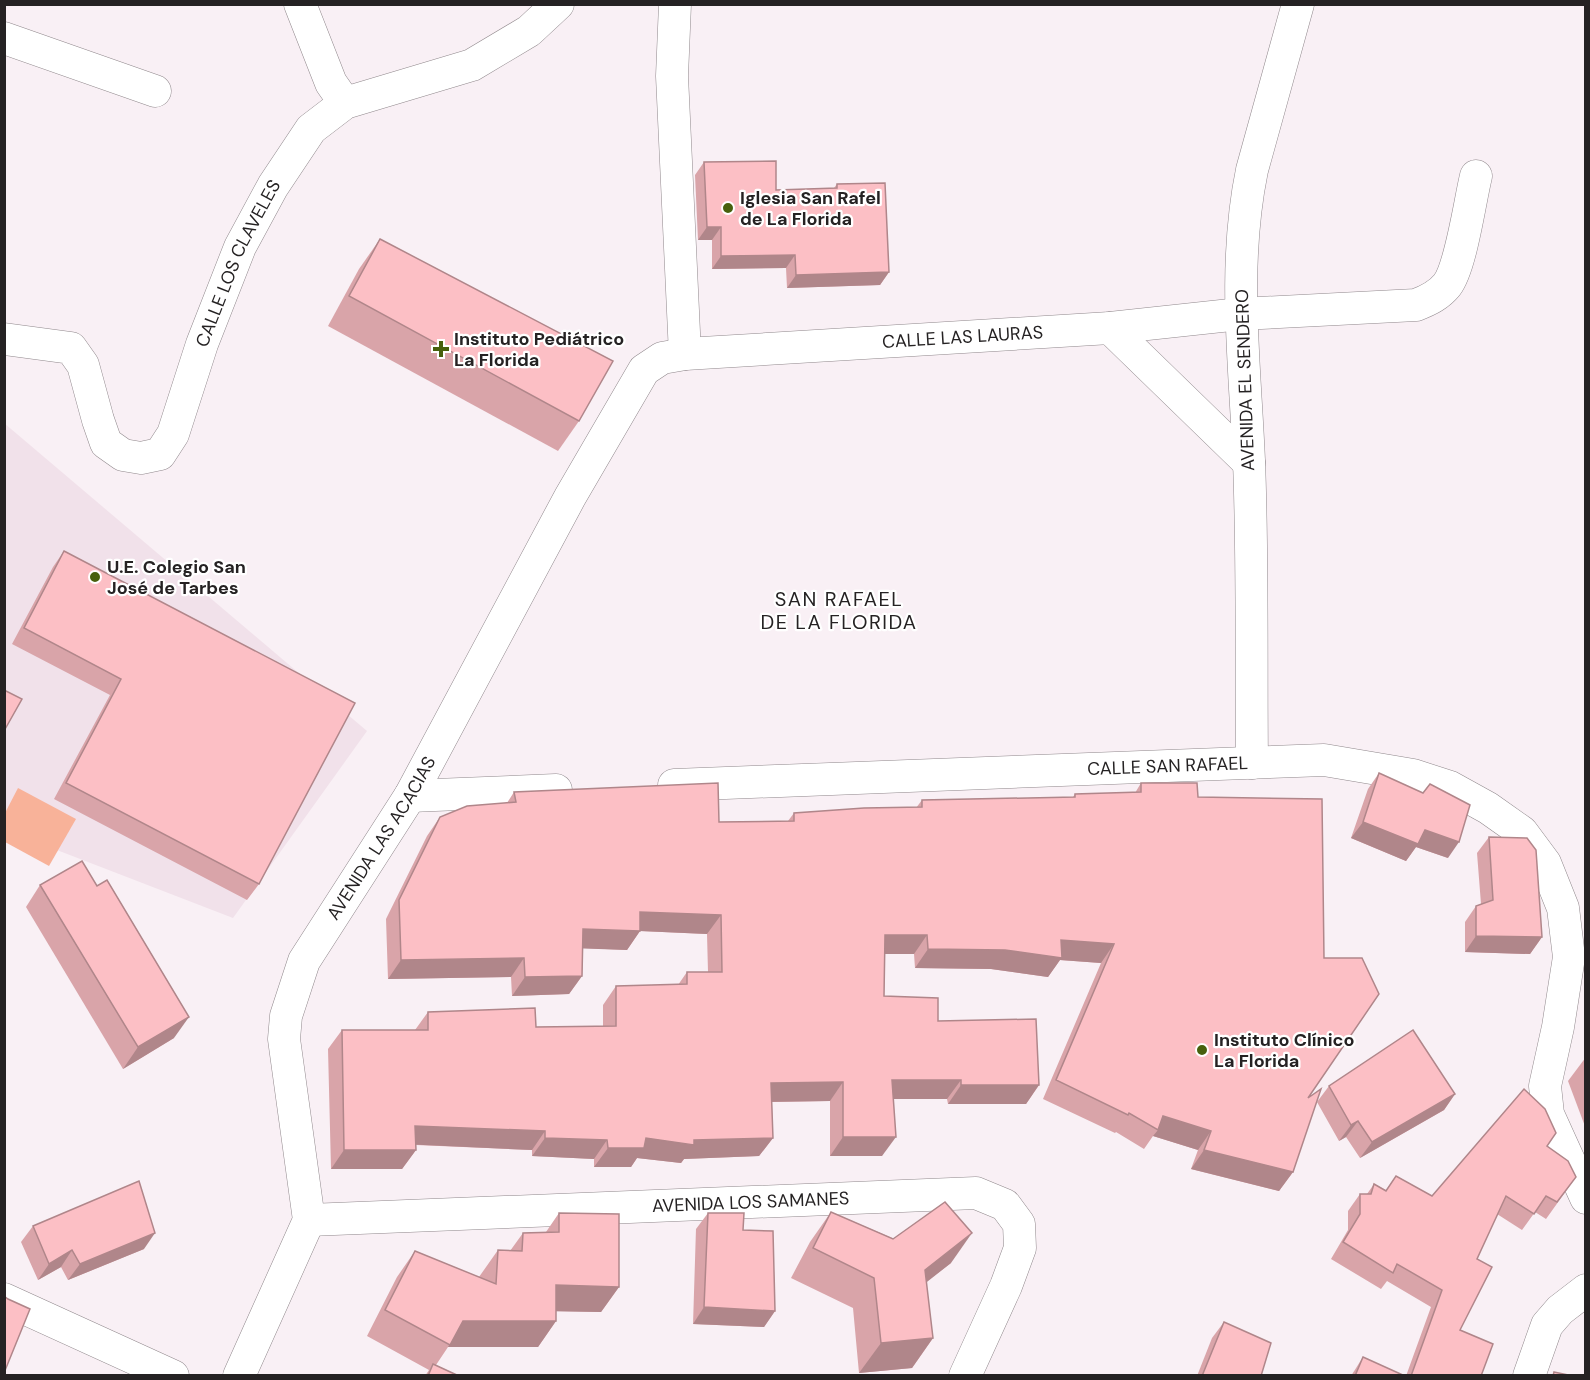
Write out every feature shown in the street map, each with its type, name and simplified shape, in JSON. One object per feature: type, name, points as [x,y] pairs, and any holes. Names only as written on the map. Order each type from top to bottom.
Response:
[{"type":"street","points":[[300,4],[331,83],[345,103]]},
{"type":"street","name":"CALLE LOS CLAVELES","points":[[4,339],[71,348],[83,365],[106,443],[123,455],[141,458],[160,454],[174,434],[202,344],[240,248],[273,186],[311,129],[345,103],[472,64],[529,31],[558,4]]},
{"type":"street","points":[[675,4],[672,76],[685,354]]},
{"type":"street","name":"AVENIDA EL SENDERO","points":[[1252,763],[1249,463],[1240,314],[1241,257],[1247,192],[1298,4]]},
{"type":"street","points":[[4,38],[155,91]]},
{"type":"street","name":"CALLE LAS LAURAS","points":[[685,354],[1110,328],[1240,314],[1416,304],[1433,298],[1449,284],[1458,259],[1476,176]]},
{"type":"street","points":[[1110,328],[1249,463]]},
{"type":"street","name":"AVENIDA LAS ACACIAS","points":[[309,1220],[284,1040],[286,1016],[303,961],[410,796],[570,497],[644,370],[662,358],[685,354]]},
{"type":"street","name":"CALLE SAN RAFAEL","points":[[647,786],[1324,760],[1413,775],[1450,787],[1488,808],[1522,831],[1545,863],[1563,908],[1569,957],[1558,1028],[1545,1086],[1548,1114],[1586,1198]]},
{"type":"street","points":[[410,796],[588,789]]},
{"type":"street","name":"AVENIDA LOS SAMANES","points":[[309,1220],[976,1193],[1005,1205],[1019,1224],[1020,1248],[1006,1287],[965,1376]]},
{"type":"street","points":[[239,1376],[309,1220]]},
{"type":"street","points":[[1529,1376],[1547,1326],[1560,1310],[1586,1290]]},
{"type":"street","points":[[4,1299],[172,1376]]},
{"type":"shaded area","name":"U.E. Colegio San José de Tarbes","points":[[4,423],[367,731],[233,918],[5,830]]},
{"type":"shaded area","points":[[18,788],[76,819],[49,866],[5,842],[5,813]]},
{"type":"building","points":[[776,161],[776,190],[837,188],[837,184],[885,183],[889,272],[796,275],[795,255],[721,256],[721,227],[707,227],[704,162]]},
{"type":"building","points":[[380,239],[613,361],[579,421],[349,296]]},
{"type":"building","points":[[64,551],[355,703],[259,884],[66,783],[121,679],[24,628]]},
{"type":"building","points":[[4,690],[22,699],[4,731]]},
{"type":"building","points":[[1379,773],[1423,793],[1430,784],[1470,805],[1459,842],[1425,830],[1418,844],[1363,822]]},
{"type":"building","points":[[718,783],[719,822],[794,821],[794,813],[922,807],[922,800],[1075,797],[1075,794],[1141,792],[1141,783],[1197,783],[1198,797],[1322,799],[1324,958],[1362,958],[1379,994],[1308,1098],[1321,1089],[1293,1172],[1204,1150],[1211,1131],[1163,1116],[1158,1130],[1129,1113],[1128,1115],[1056,1080],[1114,944],[1061,940],[1062,958],[1005,950],[928,949],[927,935],[885,935],[884,996],[938,998],[938,1021],[1036,1019],[1039,1085],[961,1085],[961,1080],[892,1080],[896,1137],[843,1137],[843,1082],[771,1083],[773,1138],[694,1140],[694,1145],[646,1138],[644,1148],[608,1148],[607,1140],[545,1138],[545,1131],[415,1126],[416,1150],[344,1150],[342,1030],[428,1030],[428,1012],[535,1008],[536,1027],[616,1026],[616,986],[687,984],[687,972],[722,972],[721,915],[640,912],[640,931],[583,929],[582,976],[525,977],[524,958],[401,960],[399,900],[440,817],[467,806],[516,802],[514,792]]},
{"type":"building","points":[[1489,837],[1527,838],[1536,850],[1542,937],[1476,936],[1476,906],[1493,900]]},
{"type":"building","points":[[82,861],[97,886],[107,880],[189,1017],[138,1047],[40,885]]},
{"type":"building","points":[[1413,1030],[1455,1094],[1372,1142],[1358,1121],[1351,1125],[1329,1086]]},
{"type":"building","points":[[1524,1089],[1545,1109],[1556,1133],[1547,1146],[1568,1161],[1576,1177],[1557,1202],[1546,1196],[1534,1214],[1506,1196],[1477,1259],[1492,1267],[1460,1330],[1493,1344],[1481,1376],[1411,1376],[1442,1290],[1397,1264],[1393,1273],[1343,1242],[1360,1214],[1360,1194],[1371,1194],[1374,1184],[1386,1191],[1396,1176],[1432,1196]]},
{"type":"building","points":[[139,1181],[155,1233],[80,1264],[72,1250],[49,1264],[33,1226]]},
{"type":"building","points":[[945,1202],[972,1233],[925,1270],[933,1338],[881,1343],[874,1278],[813,1248],[831,1212],[893,1239]]},
{"type":"building","points":[[559,1213],[619,1214],[619,1287],[556,1285],[556,1321],[463,1321],[450,1345],[385,1310],[415,1251],[496,1284],[498,1250],[522,1251],[523,1233],[559,1232]]},
{"type":"building","points":[[708,1213],[744,1213],[743,1230],[773,1231],[775,1311],[704,1307]]},
{"type":"building","points":[[4,1296],[30,1309],[4,1373]]},
{"type":"building","points":[[1224,1322],[1271,1343],[1261,1376],[1202,1376]]},
{"type":"building","points":[[1363,1357],[1405,1376],[1355,1376]]},
{"type":"building","points":[[433,1364],[459,1376],[428,1376]]},
{"type":"building","points":[[1554,1372],[1573,1376],[1553,1376]]},
{"type":"place","name":"Iglesia San Rafel de La Florida","points":[[728,208]]},
{"type":"place","name":"Instituto Pediátrico La Florida","points":[[441,349]]},
{"type":"place","name":"U.E. Colegio San José de Tarbes","points":[[95,577]]},
{"type":"place","name":"Instituto Clínico La Florida","points":[[1202,1050]]},
{"type":"district","name":"SAN RAFAEL DE LA FLORIDA","points":[[839,610]]}]
